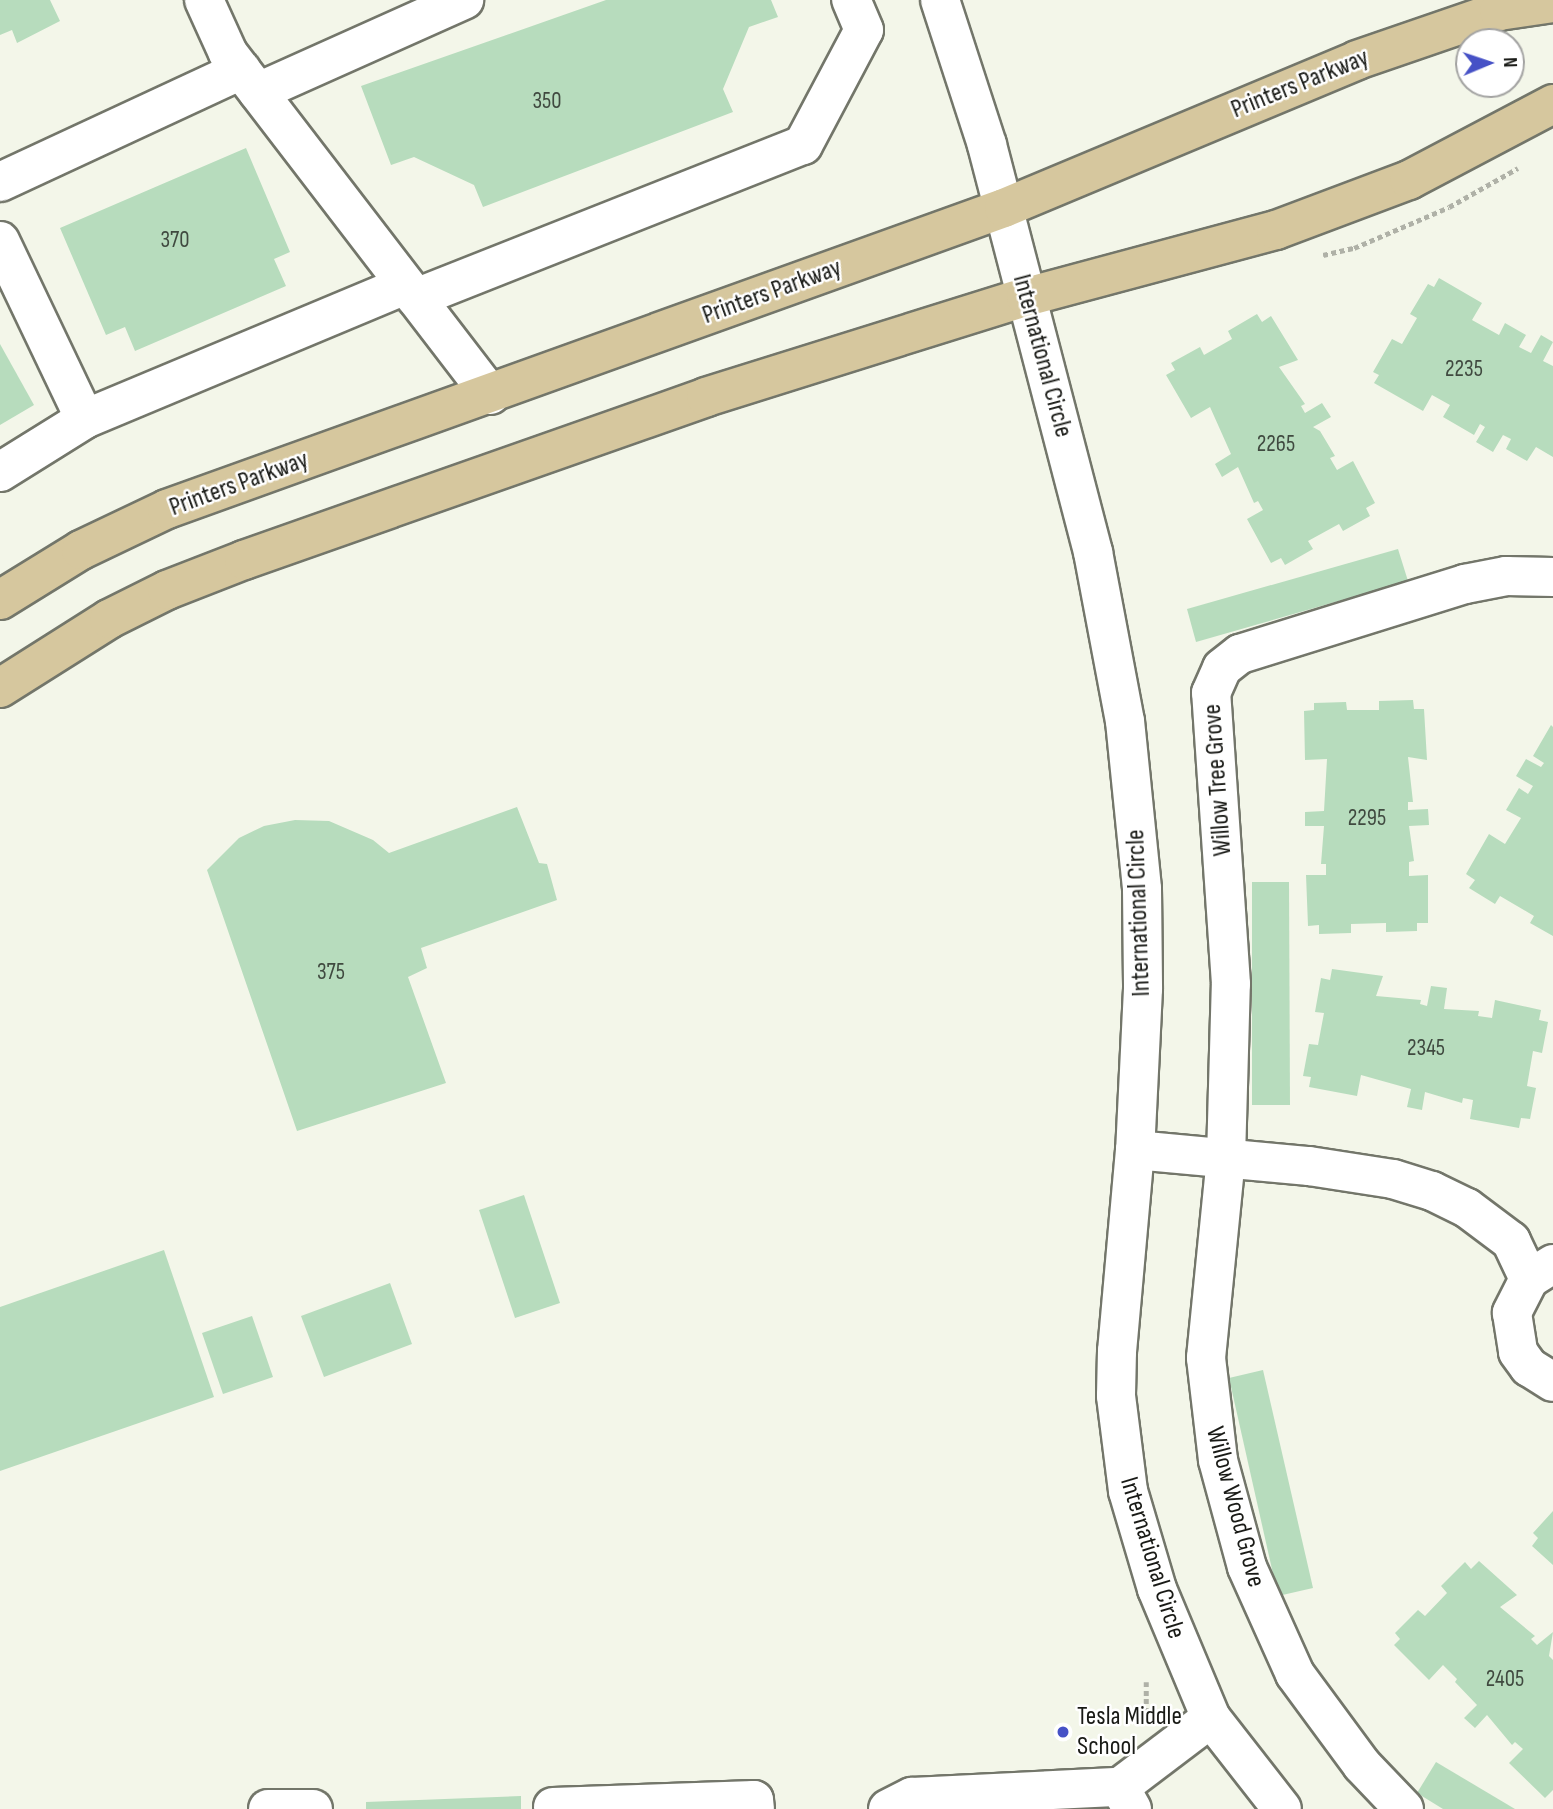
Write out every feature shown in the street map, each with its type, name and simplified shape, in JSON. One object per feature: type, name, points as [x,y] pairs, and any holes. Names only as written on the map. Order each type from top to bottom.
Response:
[{"type":"main road","name":"Printers Parkway","points":[[0,600],[81,550],[167,509],[1004,208],[1357,60],[1499,11],[1553,3]]},
{"type":"main road","points":[[0,688],[85,632],[192,580],[706,397],[1026,297],[1276,230],[1409,180],[1553,104]]},
{"type":"street","points":[[204,0],[228,54],[490,395]]},
{"type":"street","points":[[0,182],[249,81],[464,0]]},
{"type":"street","points":[[0,472],[85,419],[410,291],[803,145],[864,30],[851,0]]},
{"type":"street","name":"International Circle","points":[[940,0],[1004,208],[1108,612],[1125,721],[1142,889],[1143,989],[1135,1150],[1116,1351],[1120,1441],[1128,1490],[1157,1589],[1211,1718],[1282,1809]]},
{"type":"street","points":[[0,240],[85,419]]},
{"type":"street","name":"Willow Tree Grove","points":[[1226,1158],[1231,984],[1211,693],[1222,668],[1240,654],[1465,584],[1506,576],[1553,577]]},
{"type":"street","points":[[1135,1150],[1226,1158],[1393,1179],[1432,1191],[1467,1209],[1511,1241],[1541,1271],[1512,1313],[1512,1333],[1529,1367],[1553,1382]]},
{"type":"street","name":"Willow Wood Grove","points":[[1226,1158],[1206,1358],[1214,1435],[1232,1517],[1266,1618],[1295,1674],[1362,1765],[1404,1809]]},
{"type":"street","points":[[888,1809],[912,1797],[1126,1798],[1211,1718]]},
{"type":"street","points":[[553,1807],[754,1800],[755,1809]]},
{"type":"street","points":[[268,1809],[313,1809]]},
{"type":"building","points":[[0,0],[50,0],[60,21],[17,43],[12,30],[0,35]]},
{"type":"building","points":[[606,0],[771,0],[778,17],[749,27],[723,89],[733,112],[483,207],[474,185],[414,157],[391,165],[361,86]]},
{"type":"building","points":[[246,148],[290,252],[274,259],[286,286],[135,351],[125,327],[106,335],[60,228]]},
{"type":"building","points":[[1439,278],[1482,303],[1472,320],[1499,335],[1505,323],[1526,335],[1519,347],[1531,353],[1541,335],[1553,342],[1543,361],[1553,366],[1553,457],[1536,447],[1527,461],[1506,449],[1511,439],[1503,435],[1493,452],[1476,442],[1485,427],[1480,424],[1474,435],[1443,417],[1450,405],[1432,395],[1423,411],[1374,383],[1379,375],[1373,372],[1392,339],[1402,344],[1417,318],[1410,314],[1428,284],[1434,287]]},
{"type":"building","points":[[1257,314],[1262,322],[1271,316],[1298,360],[1279,367],[1305,404],[1301,406],[1305,413],[1322,403],[1331,417],[1313,427],[1320,431],[1335,456],[1330,458],[1337,470],[1353,461],[1375,503],[1366,508],[1370,516],[1343,531],[1339,524],[1308,541],[1313,549],[1285,565],[1281,558],[1271,563],[1247,519],[1263,510],[1258,501],[1254,503],[1238,467],[1222,477],[1215,464],[1231,454],[1210,407],[1191,418],[1166,375],[1175,370],[1171,363],[1200,347],[1204,355],[1232,339],[1228,331]]},
{"type":"building","points":[[0,344],[34,405],[0,425]]},
{"type":"building","points":[[1398,549],[1408,581],[1196,642],[1187,609]]},
{"type":"building","points":[[1413,700],[1414,709],[1424,709],[1427,760],[1408,757],[1413,802],[1408,802],[1408,810],[1428,809],[1429,825],[1409,826],[1414,861],[1409,862],[1409,876],[1428,875],[1428,923],[1417,923],[1417,931],[1386,932],[1386,923],[1351,924],[1351,933],[1319,934],[1319,925],[1308,926],[1306,875],[1326,875],[1326,864],[1321,864],[1324,826],[1305,826],[1305,812],[1324,811],[1327,759],[1305,760],[1304,711],[1314,710],[1314,703],[1346,702],[1347,710],[1379,710],[1379,701]]},
{"type":"building","points":[[1551,725],[1553,936],[1530,923],[1534,916],[1500,896],[1495,904],[1469,888],[1475,880],[1466,874],[1489,834],[1505,844],[1521,818],[1506,810],[1519,788],[1528,794],[1533,786],[1516,776],[1526,759],[1541,767],[1544,763],[1533,756]]},
{"type":"building","points":[[517,807],[539,863],[547,864],[557,900],[421,948],[427,968],[408,977],[446,1083],[297,1131],[207,870],[239,838],[264,826],[295,820],[329,821],[373,840],[389,853]]},
{"type":"building","points":[[1252,882],[1289,882],[1290,1105],[1252,1105]]},
{"type":"building","points":[[1332,969],[1383,976],[1376,996],[1421,1000],[1420,1004],[1427,1006],[1431,986],[1447,988],[1444,1009],[1479,1011],[1478,1016],[1492,1018],[1495,1000],[1541,1010],[1539,1020],[1548,1022],[1542,1053],[1533,1051],[1527,1086],[1536,1088],[1530,1119],[1521,1118],[1519,1128],[1470,1119],[1473,1100],[1463,1098],[1462,1103],[1425,1092],[1422,1110],[1407,1107],[1411,1089],[1361,1075],[1357,1096],[1309,1087],[1311,1077],[1303,1076],[1309,1044],[1318,1045],[1324,1013],[1315,1012],[1321,978],[1330,980]]},
{"type":"building","points":[[524,1195],[560,1303],[515,1318],[479,1210]]},
{"type":"building","points":[[164,1250],[214,1397],[0,1471],[0,1307]]},
{"type":"building","points":[[390,1283],[412,1344],[324,1377],[301,1316]]},
{"type":"building","points":[[252,1316],[273,1377],[223,1394],[202,1333]]},
{"type":"building","points":[[1263,1370],[1313,1588],[1278,1596],[1229,1378]]},
{"type":"building","points":[[1553,1511],[1553,1565],[1532,1546],[1538,1538],[1533,1533]]},
{"type":"building","points":[[1479,1561],[1517,1595],[1500,1607],[1535,1636],[1531,1639],[1537,1645],[1553,1632],[1549,1656],[1553,1660],[1553,1790],[1545,1798],[1509,1763],[1523,1749],[1515,1742],[1512,1745],[1487,1715],[1475,1728],[1464,1718],[1477,1705],[1455,1682],[1457,1679],[1443,1665],[1429,1680],[1394,1645],[1400,1639],[1395,1633],[1418,1610],[1425,1616],[1447,1593],[1441,1586],[1465,1562],[1471,1569]]},
{"type":"building","points":[[1436,1762],[1515,1809],[1443,1809],[1417,1793]]},
{"type":"building","points":[[521,1796],[521,1809],[366,1809],[366,1802]]},
{"type":"place","name":"Tesla Middle School","points":[[1063,1732]]}]
